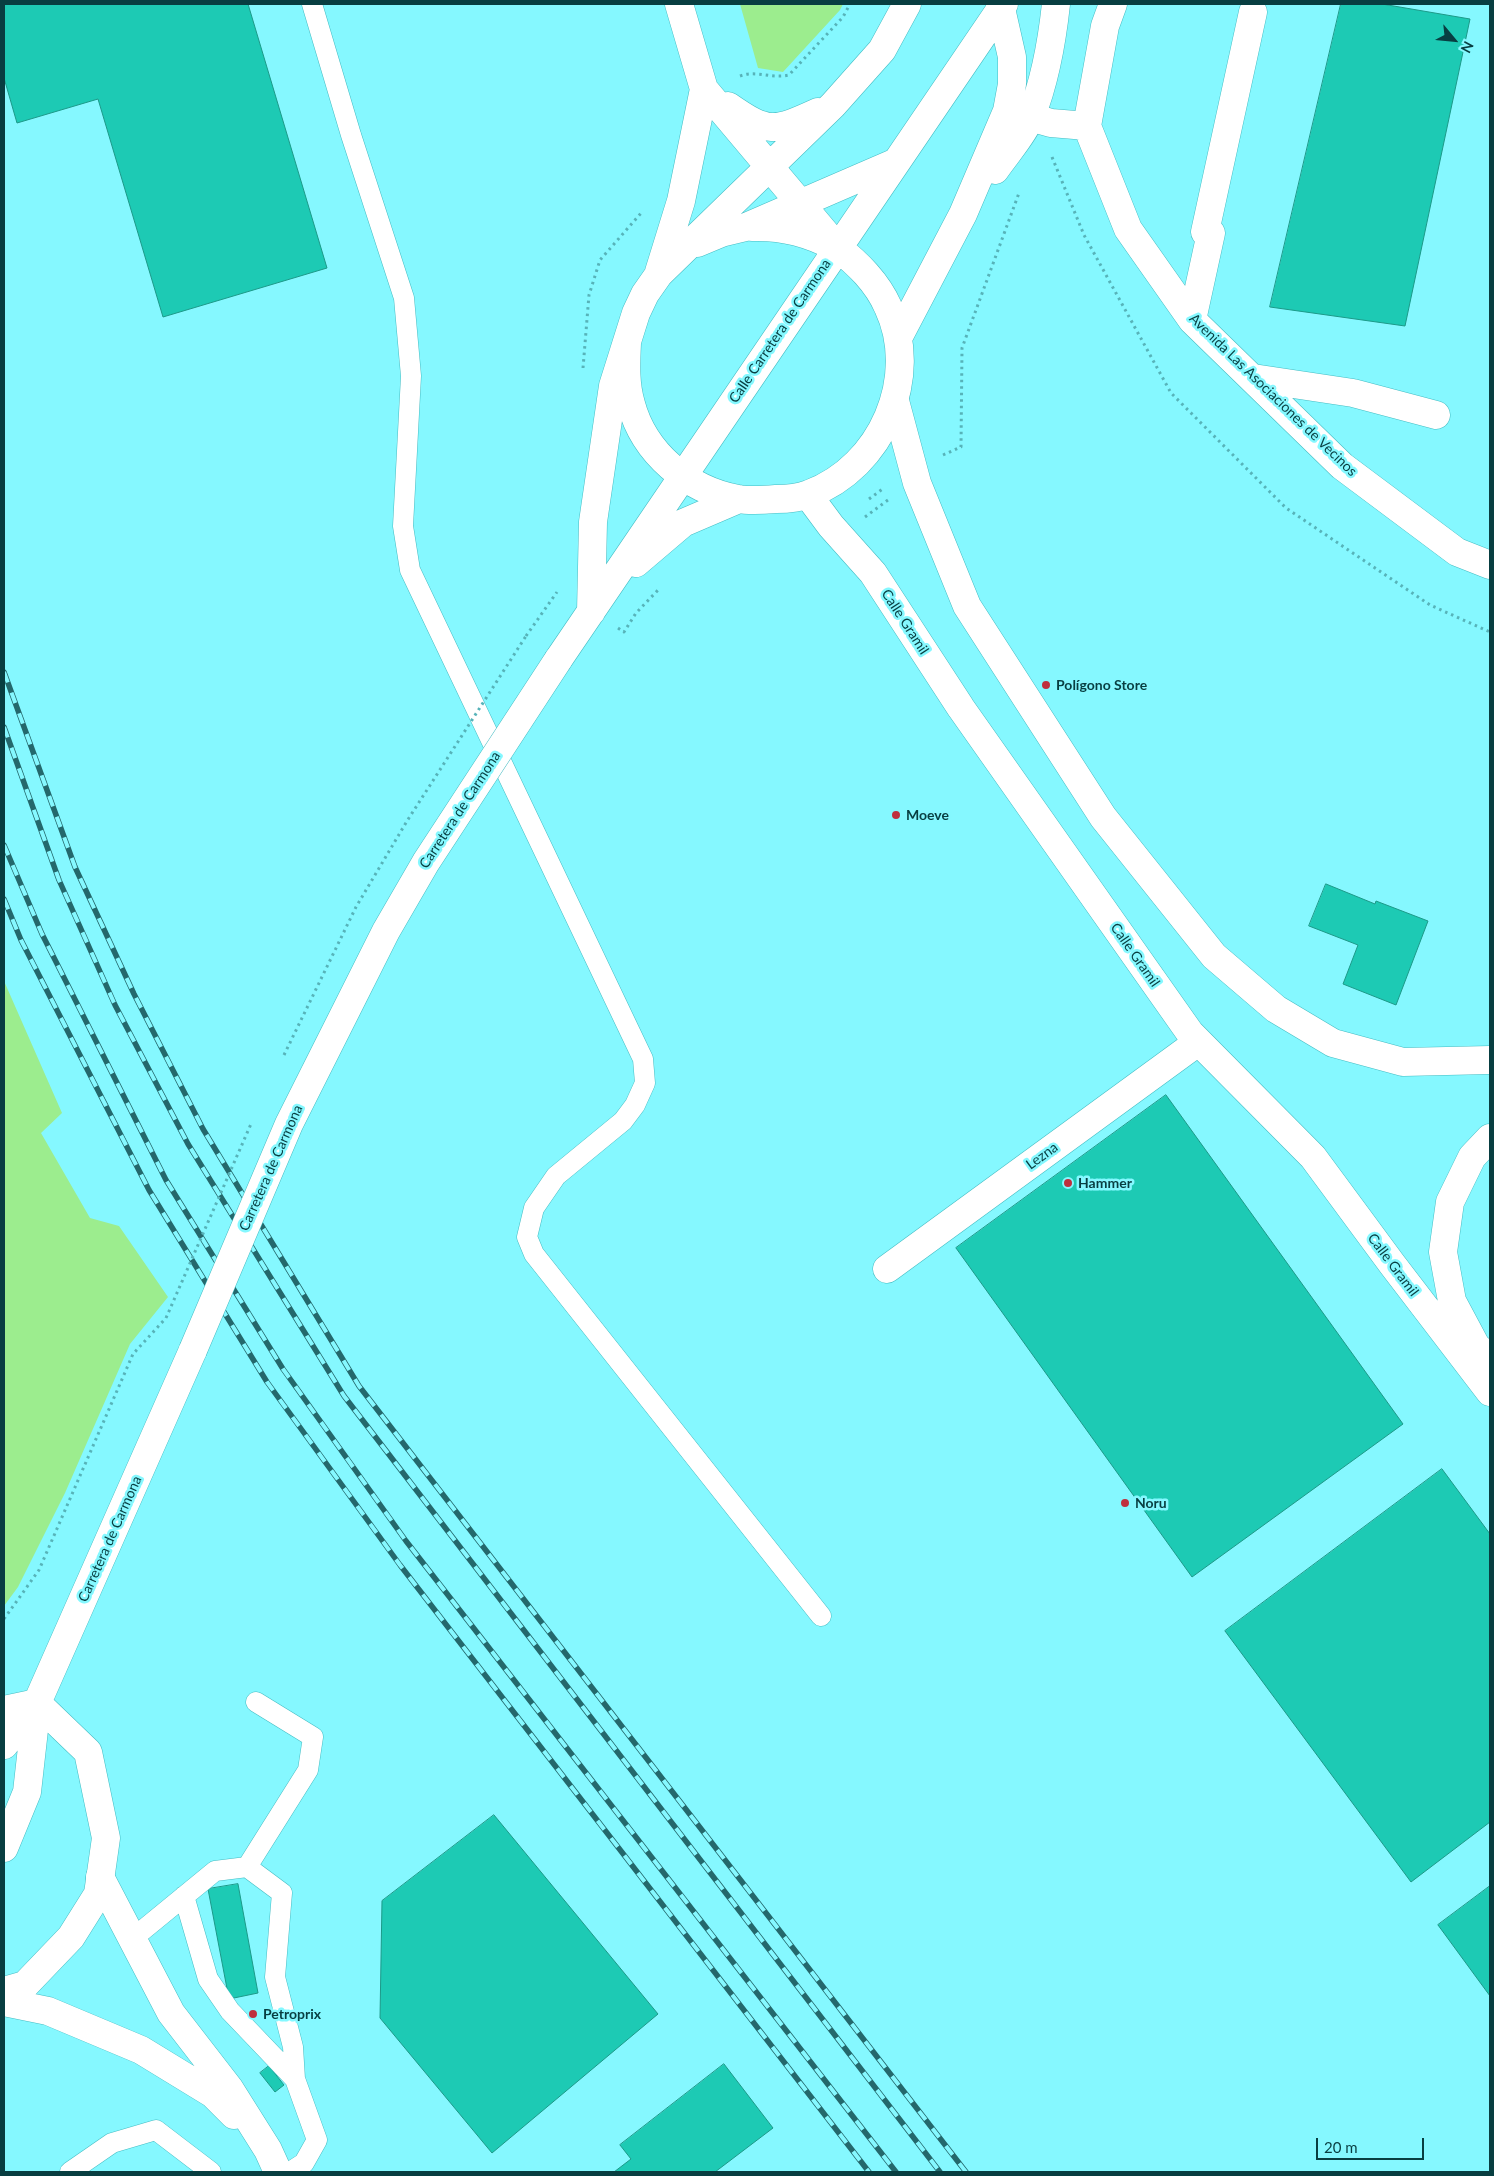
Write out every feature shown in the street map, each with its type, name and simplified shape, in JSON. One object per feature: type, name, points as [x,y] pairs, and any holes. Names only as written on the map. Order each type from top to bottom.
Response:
[{"type":"street","points":[[626,344],[626,374],[634,411],[642,432],[660,456],[682,476],[706,489],[739,499],[787,499],[808,495],[846,474],[863,458],[878,438],[895,401],[901,360],[898,338],[888,307],[876,285],[853,260],[837,247],[704,89],[679,4]]},
{"type":"street","points":[[598,603],[593,522],[613,386],[636,313],[645,294],[659,274],[833,105],[882,50],[907,4]]},
{"type":"street","points":[[963,214],[991,177],[1030,118],[1053,33],[1056,4]]},
{"type":"street","points":[[1030,118],[1051,123],[1087,126],[1105,26],[1113,4]]},
{"type":"street","points":[[898,338],[963,214],[1007,111],[1012,84],[1012,57],[1001,5]]},
{"type":"street","name":"Calle Carretera de Carmona","points":[[558,660],[1001,5]]},
{"type":"street","points":[[1192,320],[1211,233],[1205,232],[1253,12]]},
{"type":"street","points":[[704,89],[753,124],[773,128],[795,123],[833,105]]},
{"type":"street","points":[[659,274],[681,201],[704,89]]},
{"type":"street","name":"Avenida Las Asociaciones de Vecinos","points":[[1087,126],[1128,229],[1192,320],[1342,466],[1457,552],[1490,565]]},
{"type":"street","points":[[659,274],[677,257],[698,242],[721,233],[746,227],[894,163]]},
{"type":"street","points":[[746,227],[770,226],[793,229],[816,236],[837,247]]},
{"type":"street","points":[[1253,378],[1353,393],[1436,415]]},
{"type":"street","points":[[895,401],[917,483],[967,606],[1103,817],[1214,956],[1276,1009],[1333,1043],[1403,1062],[1490,1060]]},
{"type":"street","name":"Calle Gramil","points":[[808,495],[831,526],[873,573],[961,708],[1190,1033],[1314,1156],[1392,1264],[1476,1353],[1490,1392]]},
{"type":"street","points":[[598,603],[656,545],[683,523],[739,499]]},
{"type":"street","name":"Carretera de Carmona","points":[[4,1744],[37,1703],[193,1350],[289,1124],[336,1028],[386,931],[426,862],[558,660]]},
{"type":"street","name":"Lezna","points":[[886,1269],[1198,1042]]},
{"type":"street","points":[[1476,1353],[1452,1301],[1443,1252],[1450,1202],[1472,1157],[1490,1138]]},
{"type":"street","points":[[4,1710],[37,1703],[88,1752],[106,1838],[98,1894],[71,1937],[25,1985],[4,1991]]},
{"type":"street","name":"Carretera de Carmona","points":[[4,1848],[27,1792],[37,1703]]},
{"type":"street","points":[[100,1877],[171,2013],[229,2088],[273,2161]]},
{"type":"street","points":[[4,2002],[48,2011],[141,2050],[213,2094],[273,2161]]},
{"type":"lane","points":[[312,4],[351,135],[404,298],[411,376],[403,526],[410,570],[643,1060],[645,1084],[635,1105],[623,1121],[556,1176],[534,1208],[527,1237],[534,1254],[821,1616]]},
{"type":"lane","points":[[247,1868],[308,1770],[313,1738],[256,1702]]},
{"type":"lane","points":[[132,1939],[215,1871],[247,1868],[282,1893],[274,1977],[293,2046],[296,2079],[317,2140],[304,2163],[290,2172]]},
{"type":"lane","points":[[184,1896],[208,1979],[230,2011],[296,2079]]},
{"type":"lane","points":[[70,2172],[112,2143],[156,2130],[211,2172]]},
{"type":"path","points":[[749,73],[779,78],[789,75],[843,17],[850,4]]},
{"type":"path","points":[[1052,158],[1084,234],[1171,393],[1286,508],[1430,605],[1490,632]]},
{"type":"path","points":[[946,454],[962,447],[962,348],[1021,188]]},
{"type":"path","points":[[864,502],[886,486]]},
{"type":"path","points":[[863,519],[893,496]]},
{"type":"path","points":[[624,632],[636,613],[662,586]]},
{"type":"path","points":[[526,636],[558,591]]},
{"type":"path","points":[[4,1619],[38,1570],[133,1354],[166,1318]]},
{"type":"green space","points":[[740,4],[843,4],[840,10],[783,72],[758,68]]},
{"type":"green space","points":[[4,981],[62,1113],[41,1133],[90,1218],[119,1226],[168,1297],[130,1344],[65,1493],[18,1587],[4,1606]]},
{"type":"building","points":[[4,4],[248,4],[327,268],[163,317],[98,99],[17,123],[4,78]]},
{"type":"building","points":[[1341,4],[1382,4],[1470,19],[1405,326],[1270,307]]},
{"type":"building","points":[[1326,884],[1375,904],[1376,901],[1428,921],[1396,1005],[1343,984],[1358,945],[1309,926]]},
{"type":"building","points":[[1166,1095],[1403,1424],[1192,1577],[956,1248]]},
{"type":"building","points":[[1442,1469],[1490,1534],[1490,1822],[1411,1882],[1225,1631]]},
{"type":"building","points":[[494,1815],[658,2014],[492,2153],[380,2018],[382,1901]]},
{"type":"building","points":[[238,1884],[258,1993],[229,1999],[208,1889]]},
{"type":"building","points":[[1490,1886],[1490,1996],[1438,1925]]},
{"type":"building","points":[[724,2064],[773,2128],[715,2172],[614,2172],[631,2159],[620,2145]]},
{"type":"building","points":[[269,2066],[284,2085],[275,2092],[260,2073]]},
{"type":"railway","points":[[4,672],[75,867],[134,994],[203,1129],[359,1386],[966,2172]]},
{"type":"railway","points":[[4,727],[59,880],[115,1005],[188,1144],[344,1396],[940,2172]]},
{"type":"railway","points":[[4,845],[42,934],[166,1180],[283,1369],[406,1541],[896,2172]]},
{"type":"railway","points":[[4,899],[21,940],[149,1190],[267,1382],[400,1565],[869,2172]]},
{"type":"place","name":"Polígono Store","points":[[1046,685]]},
{"type":"place","name":"Moeve","points":[[896,815]]},
{"type":"place","name":"Hammer","points":[[1068,1183]]},
{"type":"place","name":"Noru","points":[[1125,1503]]},
{"type":"place","name":"Petroprix","points":[[253,2014]]}]
